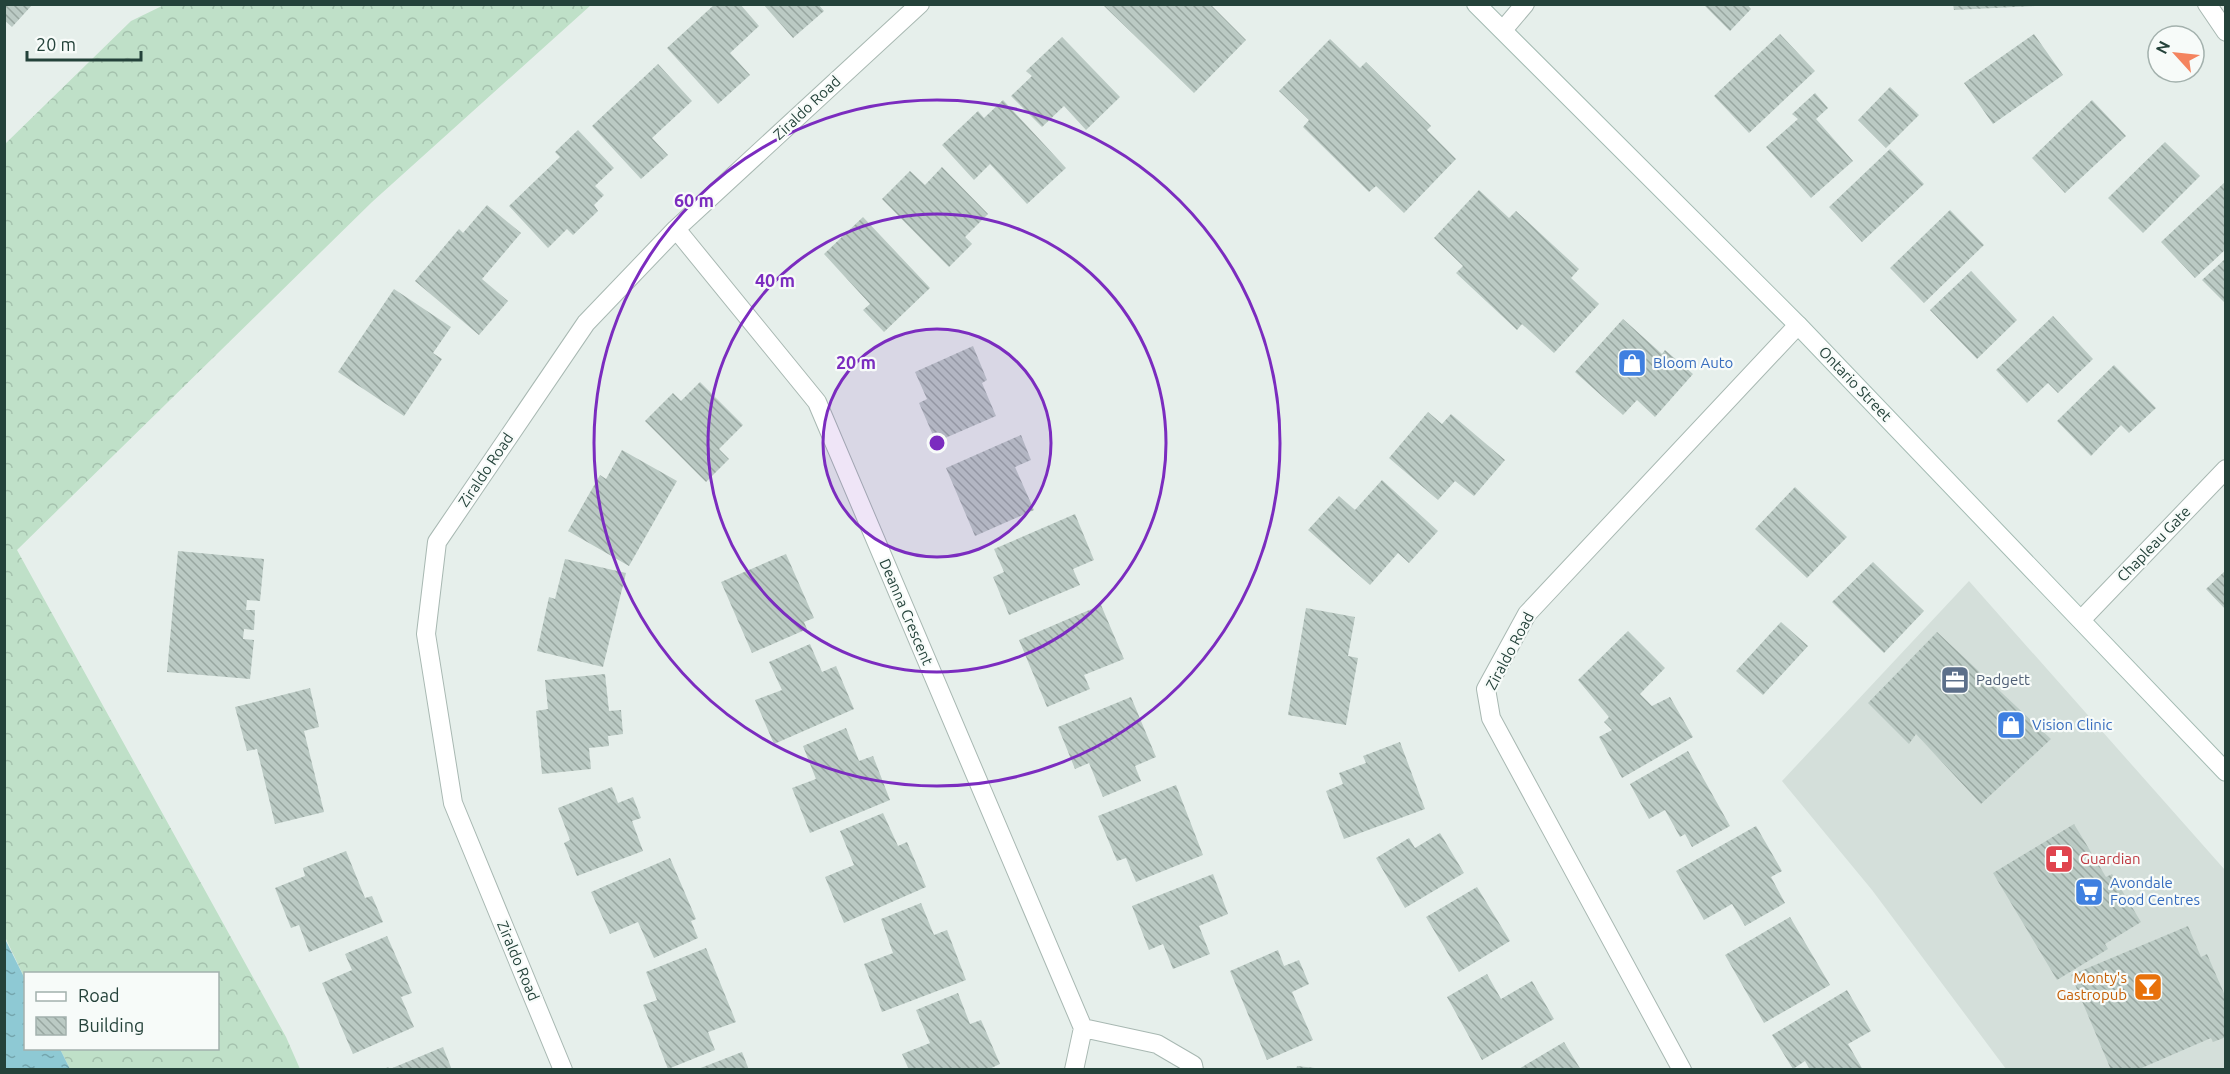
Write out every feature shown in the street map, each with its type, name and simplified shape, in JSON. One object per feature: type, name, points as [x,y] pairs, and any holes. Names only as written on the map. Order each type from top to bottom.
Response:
[{"type":"street","name":"Ziraldo Road","points":[[563,1070],[453,803],[426,634],[437,542],[586,324],[676,229],[920,4]]},
{"type":"street","name":"Ontario Street","points":[[1476,4],[1798,325],[2082,619],[2226,772]]},
{"type":"street","points":[[1503,30],[1525,4]]},
{"type":"street","points":[[2207,4],[2226,32]]},
{"type":"street","name":"Deanna Crescent","points":[[676,229],[817,402],[1083,1028]]},
{"type":"street","name":"Ziraldo Road","points":[[1682,1070],[1491,718],[1486,689],[1527,614],[1798,325]]},
{"type":"street","name":"Chapleau Gate","points":[[2082,619],[2226,469]]},
{"type":"street","points":[[1074,1070],[1083,1028],[1157,1044],[1193,1065],[1194,1070]]},
{"type":"shaded area","points":[[1969,581],[2225,870],[2225,1069],[2006,1069],[1872,890],[1782,781]]},
{"type":"green space","points":[[164,5],[591,5],[372,202],[17,550],[286,1037],[300,1069],[70,1069],[60,1050],[219,1050],[219,972],[24,972],[24,977],[5,937],[5,144],[131,21]]},
{"type":"water","points":[[4,937],[24,977],[24,1050],[60,1050],[70,1069],[5,1069]]},
{"type":"building","points":[[4,4],[33,4],[12,27],[4,20]]},
{"type":"building","points":[[715,4],[740,4],[759,26],[730,53],[750,75],[718,104],[667,48]]},
{"type":"building","points":[[763,4],[818,4],[824,11],[793,38]]},
{"type":"building","points":[[1102,4],[1210,4],[1246,40],[1194,93]]},
{"type":"building","points":[[1703,4],[1747,4],[1751,9],[1730,31]]},
{"type":"building","points":[[1953,4],[2035,4],[2035,6],[1954,10]]},
{"type":"building","points":[[1780,34],[1815,71],[1749,133],[1714,96]]},
{"type":"building","points":[[2034,34],[2063,75],[1993,124],[1964,83]]},
{"type":"building","points":[[1062,37],[1120,97],[1086,130],[1064,106],[1042,127],[1011,96],[1032,76],[1026,71]]},
{"type":"building","points":[[1330,39],[1360,68],[1366,62],[1431,126],[1427,130],[1456,159],[1404,213],[1376,186],[1369,192],[1303,127],[1309,120],[1279,91]]},
{"type":"building","points":[[658,64],[692,101],[652,138],[668,155],[641,179],[592,126]]},
{"type":"building","points":[[1890,87],[1919,115],[1886,148],[1858,120]]},
{"type":"building","points":[[1815,93],[1828,108],[1816,119],[1853,161],[1811,198],[1766,147],[1798,119],[1792,114]]},
{"type":"building","points":[[1003,100],[1066,168],[1027,204],[990,164],[974,180],[942,145],[978,111],[984,118]]},
{"type":"building","points":[[2092,100],[2126,136],[2065,193],[2032,158]]},
{"type":"building","points":[[578,130],[614,168],[595,186],[604,195],[594,205],[598,211],[573,235],[567,229],[548,248],[509,206],[560,157],[555,152]]},
{"type":"building","points":[[2165,142],[2200,176],[2143,233],[2108,198]]},
{"type":"building","points":[[1890,149],[1924,184],[1862,242],[1829,207]]},
{"type":"building","points":[[942,167],[988,214],[965,237],[972,244],[949,267],[882,199],[910,171],[925,185]]},
{"type":"building","points":[[2226,181],[2226,249],[2195,278],[2161,242]]},
{"type":"building","points":[[1479,190],[1509,218],[1516,211],[1579,269],[1571,278],[1599,304],[1554,353],[1522,324],[1517,330],[1456,273],[1463,266],[1434,238]]},
{"type":"building","points":[[487,205],[521,233],[482,279],[508,301],[479,335],[415,281],[459,229],[463,233]]},
{"type":"building","points":[[1950,210],[1984,245],[1924,303],[1890,268]]},
{"type":"building","points":[[863,217],[930,288],[884,332],[863,310],[870,304],[824,254]]},
{"type":"building","points":[[2226,258],[2226,304],[2202,280]]},
{"type":"building","points":[[1971,271],[2017,320],[1977,359],[1930,310]]},
{"type":"building","points":[[394,289],[451,327],[433,353],[442,359],[404,416],[338,372]]},
{"type":"building","points":[[2053,316],[2093,359],[2058,393],[2048,383],[2027,403],[1996,370]]},
{"type":"building","name":"Bloom Auto","points":[[1623,319],[1662,354],[1665,350],[1693,374],[1655,417],[1637,400],[1623,415],[1575,372]]},
{"type":"building","points":[[973,346],[987,380],[982,383],[996,416],[936,442],[919,403],[927,399],[915,372]]},
{"type":"building","points":[[2114,365],[2156,408],[2129,433],[2121,425],[2091,456],[2057,421]]},
{"type":"building","points":[[700,382],[743,425],[719,449],[729,459],[706,482],[645,421],[673,393],[681,401]]},
{"type":"building","points":[[1428,412],[1442,424],[1451,414],[1505,460],[1474,496],[1455,481],[1438,500],[1389,458]]},
{"type":"building","points":[[1021,435],[1031,460],[1015,467],[1034,510],[975,536],[946,468]]},
{"type":"building","points":[[622,450],[677,481],[629,566],[568,531],[600,475],[606,479]]},
{"type":"building","points":[[1382,480],[1438,531],[1409,563],[1398,553],[1370,585],[1308,530],[1339,496],[1355,510]]},
{"type":"building","points":[[1795,487],[1847,537],[1807,578],[1755,529]]},
{"type":"building","points":[[1075,514],[1094,560],[1073,569],[1080,585],[1009,615],[993,577],[1004,572],[994,549]]},
{"type":"building","points":[[178,551],[264,559],[260,601],[247,600],[246,610],[255,610],[254,630],[244,629],[243,639],[254,640],[250,679],[167,672]]},
{"type":"building","points":[[786,554],[814,618],[804,622],[807,629],[752,653],[721,582]]},
{"type":"building","points":[[565,559],[626,573],[603,667],[537,651],[549,597],[555,599]]},
{"type":"building","points":[[1873,562],[1924,611],[1884,653],[1832,602]]},
{"type":"building","points":[[2226,570],[2226,610],[2206,589]]},
{"type":"building","points":[[1101,605],[1124,659],[1084,675],[1090,689],[1047,707],[1019,640]]},
{"type":"building","points":[[1306,608],[1355,617],[1348,656],[1358,658],[1346,725],[1288,715]]},
{"type":"building","points":[[1781,622],[1808,646],[1763,695],[1736,671]]},
{"type":"building","points":[[1628,631],[1665,668],[1640,694],[1652,706],[1670,697],[1693,737],[1622,778],[1599,737],[1612,730],[1604,722],[1609,717],[1578,680]]},
{"type":"building","points":[[1937,632],[2051,739],[1981,804],[1916,734],[1909,744],[1868,703]]},
{"type":"building","points":[[810,644],[822,672],[836,666],[854,709],[774,744],[755,700],[782,690],[769,662]]},
{"type":"building","points":[[605,674],[609,711],[621,710],[623,734],[608,736],[609,746],[589,748],[591,769],[542,774],[536,711],[548,709],[545,680]]},
{"type":"building","points":[[310,688],[319,727],[304,731],[324,812],[275,824],[257,749],[247,751],[235,707]]},
{"type":"building","points":[[1131,697],[1156,757],[1135,766],[1141,781],[1103,797],[1089,763],[1075,769],[1058,727]]},
{"type":"building","points":[[846,728],[859,761],[873,756],[890,800],[810,833],[792,788],[816,779],[803,746]]},
{"type":"building","points":[[1400,742],[1425,809],[1344,839],[1326,791],[1343,784],[1339,773],[1366,763],[1363,756]]},
{"type":"building","points":[[1688,751],[1730,826],[1692,847],[1685,834],[1680,837],[1665,810],[1649,819],[1630,784]]},
{"type":"building","points":[[1176,785],[1203,855],[1136,882],[1126,858],[1117,861],[1098,816]]},
{"type":"building","points":[[612,787],[618,803],[633,797],[641,818],[632,821],[643,851],[577,876],[564,843],[570,840],[558,808]]},
{"type":"building","points":[[883,813],[898,846],[907,842],[926,887],[844,923],[825,877],[854,865],[840,831]]},
{"type":"building","points":[[2074,824],[2106,877],[2112,874],[2141,922],[2105,944],[2108,949],[2057,980],[1993,873]]},
{"type":"building","points":[[1756,826],[1782,871],[1771,877],[1785,903],[1745,926],[1732,904],[1704,920],[1676,871]]},
{"type":"building","points":[[1440,833],[1464,873],[1405,908],[1376,858],[1409,838],[1415,848]]},
{"type":"building","points":[[346,851],[365,898],[372,896],[383,922],[309,952],[299,925],[291,928],[275,888],[305,876],[303,868]]},
{"type":"building","points":[[670,858],[696,919],[691,921],[698,938],[654,958],[638,922],[610,934],[591,892]]},
{"type":"building","points":[[1213,874],[1228,914],[1199,926],[1210,954],[1173,969],[1163,944],[1149,950],[1132,906]]},
{"type":"building","points":[[1477,887],[1510,941],[1459,972],[1426,917]]},
{"type":"building","points":[[921,903],[934,935],[947,930],[966,980],[882,1012],[864,964],[893,953],[881,919]]},
{"type":"building","points":[[1790,917],[1830,985],[1764,1023],[1725,955]]},
{"type":"building","name":"Monty's Gastropub","points":[[2188,926],[2201,957],[2207,954],[2226,998],[2226,1037],[2213,1042],[2211,1038],[2137,1070],[2111,1070],[2071,975]]},
{"type":"building","points":[[387,936],[412,993],[401,997],[414,1027],[353,1054],[322,983],[352,970],[345,954]]},
{"type":"building","points":[[706,948],[736,1022],[708,1032],[715,1050],[668,1069],[643,1005],[657,1000],[646,972]]},
{"type":"building","points":[[1278,950],[1284,966],[1299,960],[1309,984],[1292,992],[1313,1040],[1267,1060],[1230,971]]},
{"type":"building","points":[[1487,974],[1501,999],[1532,981],[1554,1019],[1482,1060],[1447,997]]},
{"type":"building","points":[[1847,990],[1871,1031],[1848,1044],[1863,1070],[1810,1070],[1805,1061],[1793,1069],[1772,1035]]},
{"type":"building","points":[[958,993],[970,1024],[981,1020],[1000,1064],[987,1070],[909,1070],[902,1054],[930,1043],[916,1010]]},
{"type":"building","points":[[1564,1042],[1581,1070],[1517,1070]]},
{"type":"building","points":[[443,1047],[452,1070],[382,1070],[388,1067],[390,1069]]},
{"type":"building","points":[[742,1052],[749,1070],[698,1070],[698,1069]]},
{"type":"building","points":[[1297,1066],[1315,1068],[1315,1070],[1296,1070]]},
{"type":"place","name":"Bloom Auto","points":[[1632,363]]},
{"type":"place","name":"Padgett","points":[[1955,680]]},
{"type":"place","name":"Vision Clinic","points":[[2011,725]]},
{"type":"place","name":"Guardian","points":[[2059,859]]},
{"type":"place","name":"Avondale Food Centres","points":[[2089,892]]},
{"type":"place","name":"Monty's Gastropub","points":[[2148,987]]}]
